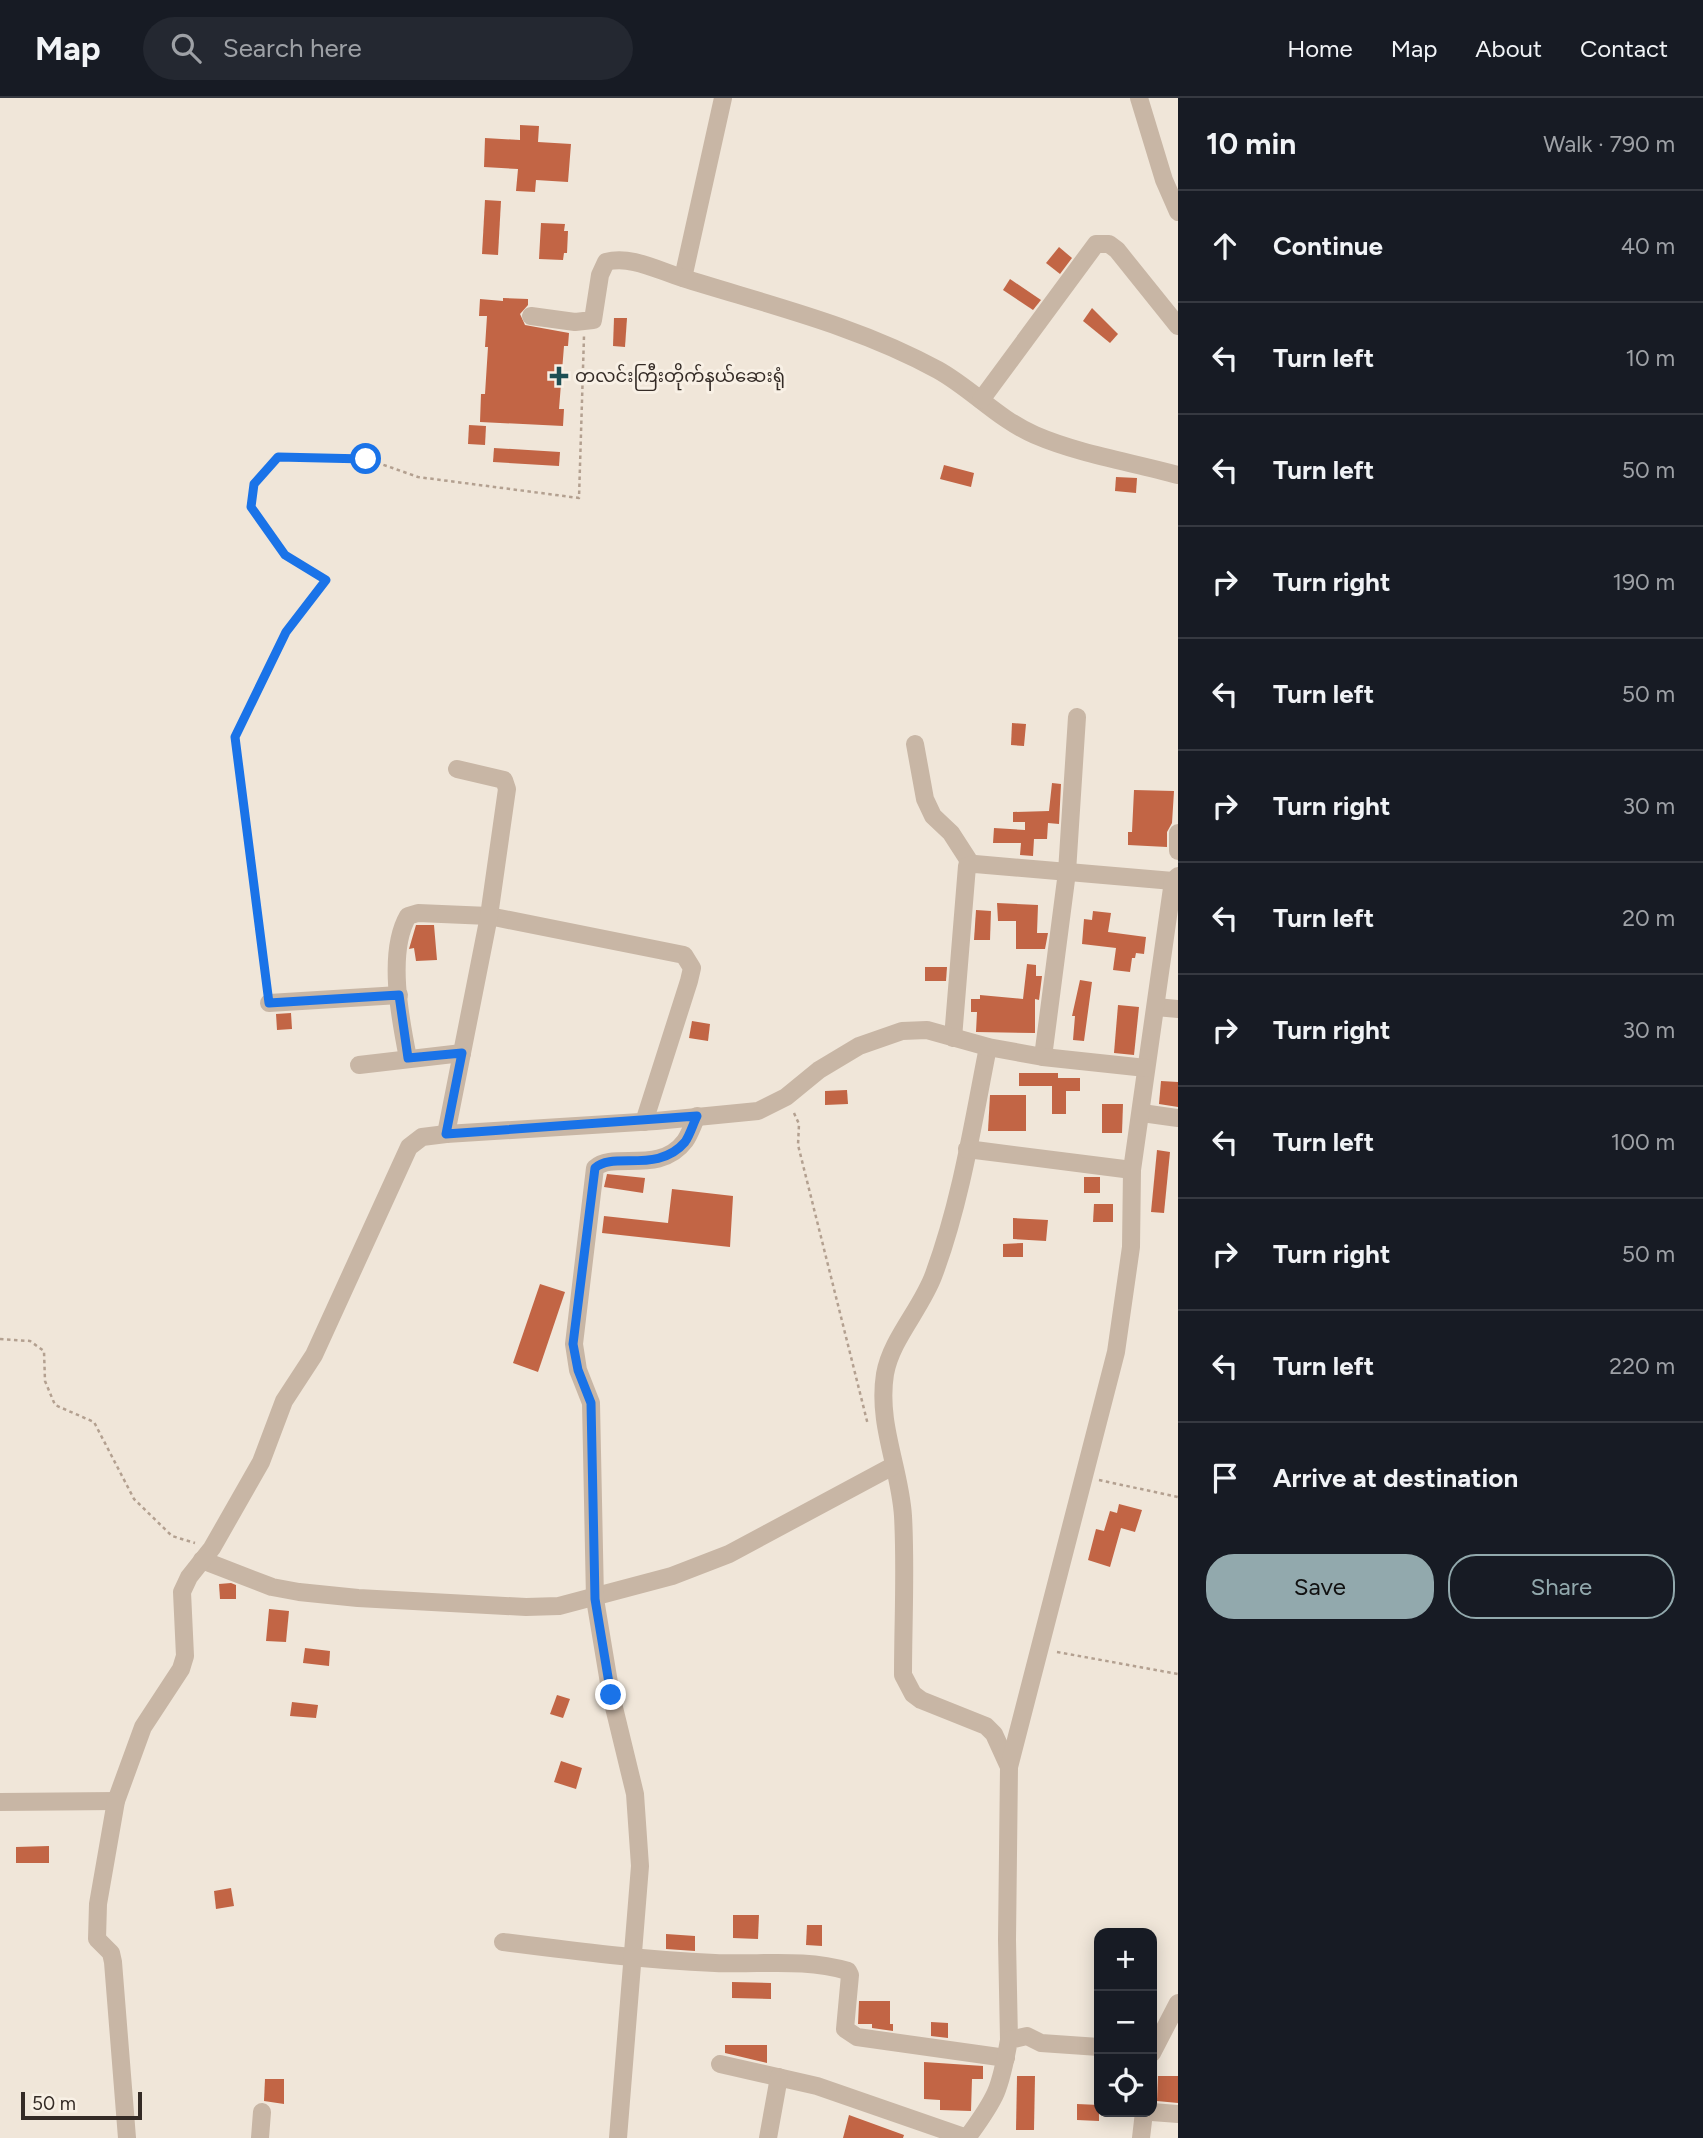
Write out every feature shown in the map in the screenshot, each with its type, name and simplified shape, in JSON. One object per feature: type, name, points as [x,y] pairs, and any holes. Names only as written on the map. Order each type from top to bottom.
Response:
[{"type":"street","points":[[683,278],[723,98]]},
{"type":"street","points":[[1139,98],[1178,212]]},
{"type":"street","points":[[981,400],[1096,244],[1109,243],[1117,250],[1178,326]]},
{"type":"street","points":[[531,316],[584,322],[593,320],[600,275],[606,262],[615,260],[649,266],[818,319],[903,352],[939,371],[1010,423],[1037,436],[1178,475]]},
{"type":"street","points":[[1043,1057],[1068,872],[1077,717]]},
{"type":"street","points":[[915,744],[925,799],[933,816],[951,832],[971,864]]},
{"type":"street","points":[[446,1134],[489,916],[507,783],[457,769]]},
{"type":"street","points":[[1178,833],[1178,851]]},
{"type":"street","points":[[720,2064],[817,2086],[967,2138],[993,2104],[1002,2083],[1009,2040],[1009,1767],[1116,1352],[1131,1247],[1132,1170],[1176,878],[971,864]]},
{"type":"street","points":[[953,1038],[964,874],[971,864]]},
{"type":"street","points":[[408,1058],[399,995],[400,930],[408,916],[489,916],[684,955],[691,962],[689,981],[643,1122]]},
{"type":"street","points":[[269,1003],[399,995]]},
{"type":"street","points":[[1156,1007],[1178,1009]]},
{"type":"street","points":[[127,2138],[113,1962],[111,1953],[97,1939],[98,1904],[116,1801],[143,1727],[181,1669],[185,1656],[182,1592],[261,1462],[284,1401],[314,1355],[410,1147],[422,1137],[446,1134],[643,1122],[758,1111],[786,1097],[819,1070],[859,1046],[902,1031],[927,1030],[988,1047],[1043,1057],[1146,1068]]},
{"type":"street","points":[[988,1047],[944,1245],[934,1275],[886,1372],[887,1441],[903,1516],[903,1675],[913,1694],[921,1700],[986,1726],[1009,1767]]},
{"type":"street","points":[[359,1066],[462,1053]]},
{"type":"street","points":[[1142,1113],[1178,1118]]},
{"type":"street","points":[[618,2138],[634,1958],[640,1866],[639,1819],[611,1695],[595,1599],[591,1403],[578,1370],[573,1344],[595,1168],[610,1162],[653,1161],[668,1154],[685,1142],[697,1116]]},
{"type":"street","points":[[967,1149],[1132,1170]]},
{"type":"street","points":[[207,1554],[272,1587],[358,1598],[526,1607],[559,1606],[595,1599],[672,1576],[729,1554],[893,1466]]},
{"type":"street","points":[[0,1802],[116,1801]]},
{"type":"street","points":[[503,1942],[634,1958],[719,1964],[824,1964],[848,1971],[850,1975],[845,2029],[857,2037],[1006,2058]]},
{"type":"street","points":[[1157,2043],[1178,2003]]},
{"type":"street","points":[[1009,2040],[1027,2036],[1041,2043],[1094,2047]]},
{"type":"street","points":[[768,2138],[779,2077]]},
{"type":"street","points":[[260,2138],[262,2112]]},
{"type":"street","points":[[1157,2112],[1178,2114]]},
{"type":"street","points":[[1141,2138],[1143,2117]]},
{"type":"path","points":[[269,1003],[235,737],[286,632],[326,580],[285,555],[251,507],[254,484],[278,457],[366,459],[418,477],[579,498],[584,322]]},
{"type":"path","points":[[786,1097],[799,1124],[797,1144],[870,1432]]},
{"type":"path","points":[[0,1339],[30,1341],[44,1351],[45,1381],[55,1405],[94,1422],[134,1499],[172,1536],[207,1554]]},
{"type":"path","points":[[1084,1477],[1178,1497]]},
{"type":"path","points":[[1040,1649],[1178,1674]]},
{"type":"building","points":[[520,125],[539,126],[538,142],[571,144],[568,182],[536,180],[535,192],[516,191],[518,169],[484,167],[485,138],[520,140]]},
{"type":"building","points":[[485,200],[501,201],[498,255],[482,254]]},
{"type":"building","points":[[541,223],[565,224],[564,231],[568,231],[567,253],[564,253],[563,260],[539,259]]},
{"type":"building","points":[[1059,247],[1072,258],[1060,274],[1046,263]]},
{"type":"building","points":[[1010,279],[1041,300],[1033,310],[1003,290]]},
{"type":"building","points":[[503,298],[528,299],[528,305],[520,314],[525,325],[569,333],[568,346],[564,346],[559,409],[564,409],[563,426],[480,422],[488,347],[485,347],[487,316],[479,316],[480,299],[503,301]]},
{"type":"building","points":[[1092,308],[1118,334],[1110,343],[1083,321]]},
{"type":"building","points":[[614,318],[627,318],[625,347],[613,346]]},
{"type":"building","points":[[469,425],[486,426],[485,445],[468,444]]},
{"type":"building","points":[[494,448],[560,452],[559,466],[493,462]]},
{"type":"building","points":[[944,465],[974,473],[971,487],[940,479]]},
{"type":"building","points":[[1116,477],[1137,478],[1136,493],[1115,491]]},
{"type":"building","points":[[1012,723],[1026,724],[1024,746],[1011,745]]},
{"type":"building","points":[[1052,783],[1061,784],[1059,824],[1048,823],[1047,839],[1034,839],[1033,856],[1020,855],[1021,843],[993,843],[994,828],[1025,830],[1025,822],[1013,822],[1013,812],[1049,811]]},
{"type":"building","points":[[1134,790],[1174,791],[1167,847],[1128,845],[1128,832],[1132,832]]},
{"type":"building","points":[[997,903],[1038,905],[1037,933],[1048,933],[1045,949],[1016,949],[1016,921],[998,921]]},
{"type":"building","points":[[976,910],[991,911],[990,940],[974,940]]},
{"type":"building","points":[[1093,911],[1111,913],[1108,932],[1146,937],[1144,954],[1136,953],[1135,958],[1132,958],[1130,972],[1113,970],[1116,948],[1082,944],[1084,919],[1092,920]]},
{"type":"building","points":[[416,925],[434,925],[437,960],[416,961],[414,948],[409,949]]},
{"type":"building","points":[[1027,964],[1036,965],[1036,976],[1042,976],[1039,1000],[1035,999],[1035,1033],[976,1032],[977,1012],[971,1012],[971,999],[980,999],[980,995],[1023,999]]},
{"type":"building","points":[[925,967],[947,967],[946,981],[925,981]]},
{"type":"building","points":[[1080,980],[1092,982],[1084,1041],[1073,1040],[1075,1016],[1072,1016]]},
{"type":"building","points":[[1118,1005],[1139,1007],[1134,1055],[1114,1053]]},
{"type":"building","points":[[291,1013],[292,1029],[277,1030],[276,1014]]},
{"type":"building","points":[[692,1021],[710,1024],[708,1041],[689,1038]]},
{"type":"building","points":[[1019,1073],[1058,1073],[1058,1078],[1080,1078],[1080,1091],[1066,1091],[1066,1114],[1052,1114],[1052,1086],[1019,1086]]},
{"type":"building","points":[[1161,1081],[1178,1082],[1178,1107],[1159,1104]]},
{"type":"building","points":[[847,1090],[848,1104],[825,1105],[825,1091]]},
{"type":"building","points":[[990,1095],[1026,1095],[1026,1131],[988,1131]]},
{"type":"building","points":[[1102,1104],[1123,1104],[1122,1133],[1102,1133]]},
{"type":"building","points":[[1157,1150],[1170,1152],[1164,1213],[1151,1212]]},
{"type":"building","points":[[607,1174],[645,1178],[643,1193],[604,1187]]},
{"type":"building","points":[[1084,1177],[1100,1177],[1100,1193],[1084,1193]]},
{"type":"building","points":[[672,1189],[733,1196],[730,1247],[602,1233],[604,1216],[668,1223]]},
{"type":"building","points":[[1094,1204],[1113,1204],[1113,1222],[1093,1222]]},
{"type":"building","points":[[1013,1218],[1048,1220],[1046,1241],[1013,1239]]},
{"type":"building","points":[[1023,1243],[1023,1257],[1003,1257],[1003,1244]]},
{"type":"building","points":[[540,1284],[565,1292],[538,1372],[513,1363]]},
{"type":"building","points":[[1119,1504],[1142,1510],[1135,1532],[1121,1528],[1110,1567],[1088,1560],[1096,1529],[1104,1531],[1110,1511],[1117,1513]]},
{"type":"building","points":[[219,1584],[236,1585],[236,1599],[220,1599]]},
{"type":"building","points":[[269,1609],[289,1611],[286,1642],[266,1641]]},
{"type":"building","points":[[305,1648],[330,1651],[329,1666],[303,1663]]},
{"type":"building","points":[[557,1695],[570,1699],[563,1718],[550,1714]]},
{"type":"building","points":[[292,1702],[318,1705],[316,1718],[290,1716]]},
{"type":"building","points":[[561,1761],[582,1768],[576,1789],[554,1782]]},
{"type":"building","points":[[49,1846],[49,1863],[16,1863],[16,1847]]},
{"type":"building","points":[[231,1888],[234,1906],[216,1909],[214,1891]]},
{"type":"building","points":[[733,1915],[759,1915],[758,1939],[733,1938]]},
{"type":"building","points":[[807,1925],[822,1925],[822,1946],[806,1945]]},
{"type":"building","points":[[666,1934],[695,1936],[695,1951],[666,1949]]},
{"type":"building","points":[[732,1982],[771,1983],[771,1999],[732,1998]]},
{"type":"building","points":[[859,2001],[890,2001],[890,2024],[893,2024],[893,2031],[872,2028],[872,2024],[858,2024]]},
{"type":"building","points":[[931,2022],[948,2023],[948,2038],[931,2036]]},
{"type":"building","points":[[725,2045],[767,2045],[767,2063],[725,2053]]},
{"type":"building","points":[[924,2062],[983,2066],[983,2079],[972,2079],[971,2111],[940,2110],[940,2100],[924,2099]]},
{"type":"building","points":[[1017,2076],[1035,2076],[1034,2130],[1016,2130]]},
{"type":"building","points":[[1158,2076],[1178,2076],[1178,2103],[1157,2101]]},
{"type":"building","points":[[265,2079],[284,2079],[284,2104],[264,2101]]},
{"type":"building","points":[[1077,2104],[1094,2105],[1094,2117],[1099,2117],[1099,2121],[1077,2120]]},
{"type":"building","points":[[849,2115],[904,2135],[903,2138],[843,2138]]},
{"type":"place","name":"တလင်းကြီးတိုက်နယ်ဆေးရုံ","points":[[559,376]]},
{"type":"route","points":[[366,459],[278,457],[254,484],[251,507],[285,555],[326,580],[286,632],[235,737],[269,1003],[399,995],[408,1058],[462,1053],[446,1134],[697,1116],[685,1142],[668,1154],[653,1161],[610,1162],[599,1164],[595,1168],[573,1344],[578,1370],[591,1403],[595,1599],[611,1695]]}]
